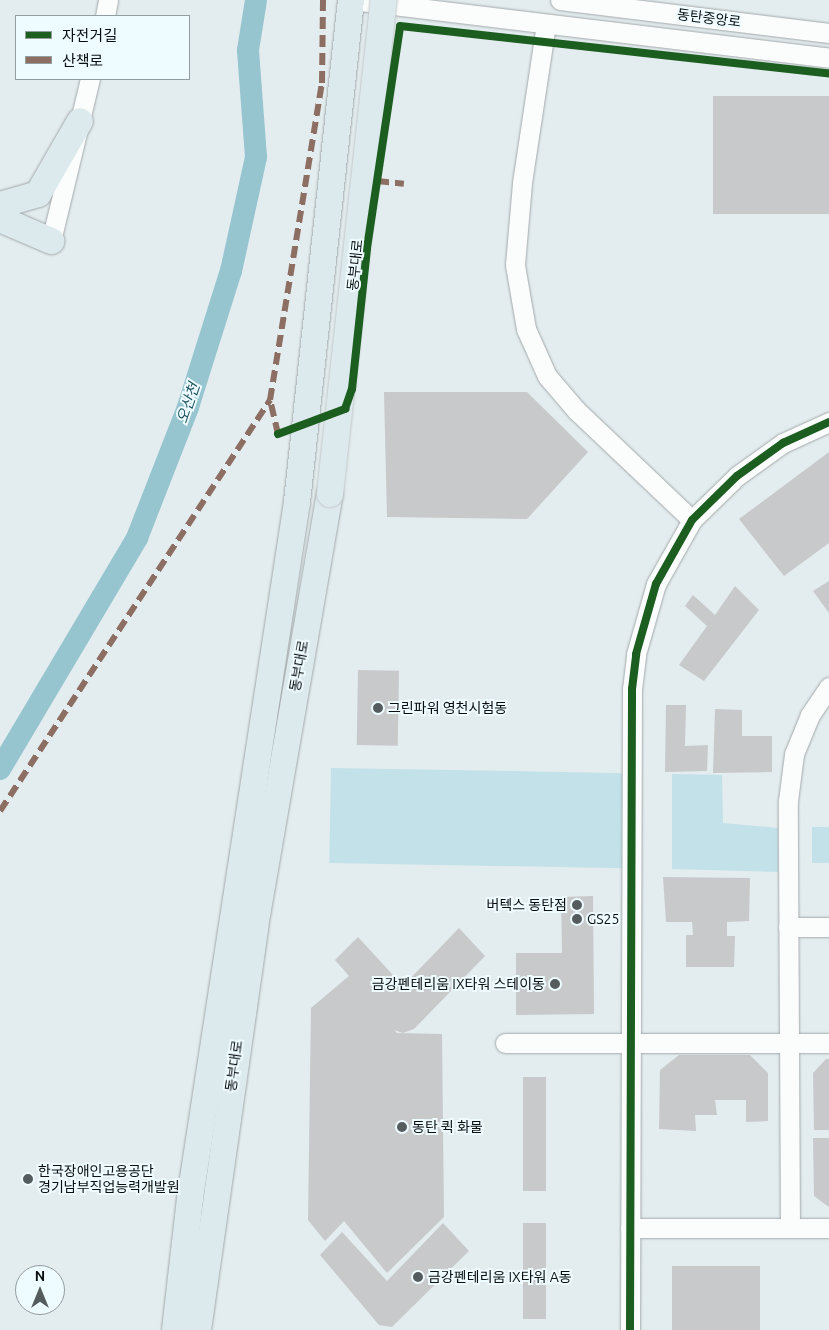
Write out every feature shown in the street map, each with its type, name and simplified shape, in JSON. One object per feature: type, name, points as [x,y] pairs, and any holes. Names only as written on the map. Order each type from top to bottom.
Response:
[{"type":"highway","name":"동부대로","points":[[175,1330],[190,1198],[253,773],[297,502],[352,0]]},
{"type":"highway","name":"동부대로","points":[[198,1330],[270,832],[330,494],[384,0]]},
{"type":"highway","points":[[0,205],[38,194],[80,121]]},
{"type":"highway","points":[[0,219],[50,241]]},
{"type":"highway","points":[[157,1330],[178,1173],[230,870],[253,773]]},
{"type":"highway","points":[[213,1330],[275,902],[270,832]]},
{"type":"street","points":[[105,15],[108,0]]},
{"type":"street","points":[[352,0],[829,58]]},
{"type":"street","name":"동탄중앙로","points":[[560,0],[829,33]]},
{"type":"street","points":[[546,24],[522,184],[515,265],[526,329],[547,376],[576,410],[692,520]]},
{"type":"street","points":[[50,241],[90,80]]},
{"type":"street","points":[[630,1330],[629,1042],[632,689],[636,654],[656,584],[692,520],[760,460],[784,443],[829,422]]},
{"type":"street","points":[[790,1228],[788,801],[794,754],[810,714],[829,687]]},
{"type":"street","points":[[788,927],[829,927]]},
{"type":"street","points":[[505,1043],[829,1043]]},
{"type":"street","points":[[630,1228],[829,1228]]},
{"type":"shaded area","points":[[331,768],[626,773],[624,868],[329,863]]},
{"type":"shaded area","points":[[672,774],[722,775],[723,823],[778,828],[778,872],[672,869]]},
{"type":"shaded area","points":[[812,827],[829,827],[829,863],[812,863]]},
{"type":"building","points":[[713,96],[829,96],[829,214],[713,214]]},
{"type":"building","points":[[384,392],[527,392],[588,452],[527,519],[387,517]]},
{"type":"building","points":[[829,452],[829,543],[784,576],[739,519]]},
{"type":"building","points":[[829,581],[829,613],[813,591]]},
{"type":"building","points":[[735,586],[759,610],[704,681],[679,665],[707,626],[685,606],[693,595],[715,615]]},
{"type":"building","name":"그린파워 영천시험동","points":[[358,670],[399,671],[398,746],[357,745]]},
{"type":"building","points":[[666,705],[686,705],[685,746],[708,745],[707,771],[665,772]]},
{"type":"building","points":[[715,709],[742,710],[742,736],[772,736],[772,772],[713,773]]},
{"type":"building","points":[[663,877],[750,878],[749,921],[727,922],[727,936],[735,936],[734,967],[686,967],[686,935],[693,935],[692,922],[666,922]]},
{"type":"building","name":"금강펜테리움 IX타워 스테이동","points":[[593,896],[594,1014],[516,1015],[516,953],[562,953],[561,897]]},
{"type":"building","points":[[459,928],[485,956],[414,1029],[403,1033],[394,1030],[397,1033],[442,1034],[444,1217],[387,1273],[344,1221],[325,1241],[308,1220],[311,1008],[349,976],[335,960],[358,937],[403,986]]},
{"type":"building","points":[[679,1055],[750,1055],[768,1073],[768,1121],[746,1122],[746,1100],[715,1100],[717,1115],[695,1115],[696,1131],[659,1129],[660,1070]]},
{"type":"building","points":[[826,1059],[829,1059],[829,1130],[814,1130],[813,1073]]},
{"type":"building","points":[[523,1077],[546,1077],[546,1191],[523,1191]]},
{"type":"building","points":[[813,1138],[829,1138],[829,1207],[814,1196]]},
{"type":"building","name":"금강펜테리움 IX타워 A동","points":[[443,1223],[469,1251],[392,1327],[379,1325],[320,1255],[342,1232],[387,1281]]},
{"type":"building","points":[[523,1223],[546,1223],[546,1319],[523,1319]]},
{"type":"building","points":[[672,1266],[760,1266],[760,1330],[672,1330]]},
{"type":"waterway","name":"오산천","points":[[0,769],[137,538],[188,407],[231,271],[256,157],[248,50],[256,0]]},
{"type":"marked path","points":[[278,434],[270,400],[322,83],[323,0]]},
{"type":"marked path","points":[[377,181],[404,184]]},
{"type":"marked path","points":[[0,811],[270,400]]},
{"type":"cycle path","points":[[278,434],[345,409],[352,389],[367,248],[400,26],[829,73]]},
{"type":"cycle path","points":[[630,1330],[632,689],[636,654],[656,584],[692,520],[737,476],[783,443],[829,422]]},
{"type":"place","name":"그린파워 영천시험동","points":[[378,708]]},
{"type":"place","name":"버텍스 동탄점","points":[[577,905]]},
{"type":"place","name":"GS25","points":[[577,919]]},
{"type":"place","name":"금강펜테리움 IX타워 스테이동","points":[[555,984]]},
{"type":"place","name":"동탄 퀵 화물","points":[[402,1127]]},
{"type":"place","name":"한국장애인고용공단 경기남부직업능력개발원","points":[[28,1179]]},
{"type":"place","name":"금강펜테리움 IX타워 A동","points":[[418,1277]]}]
